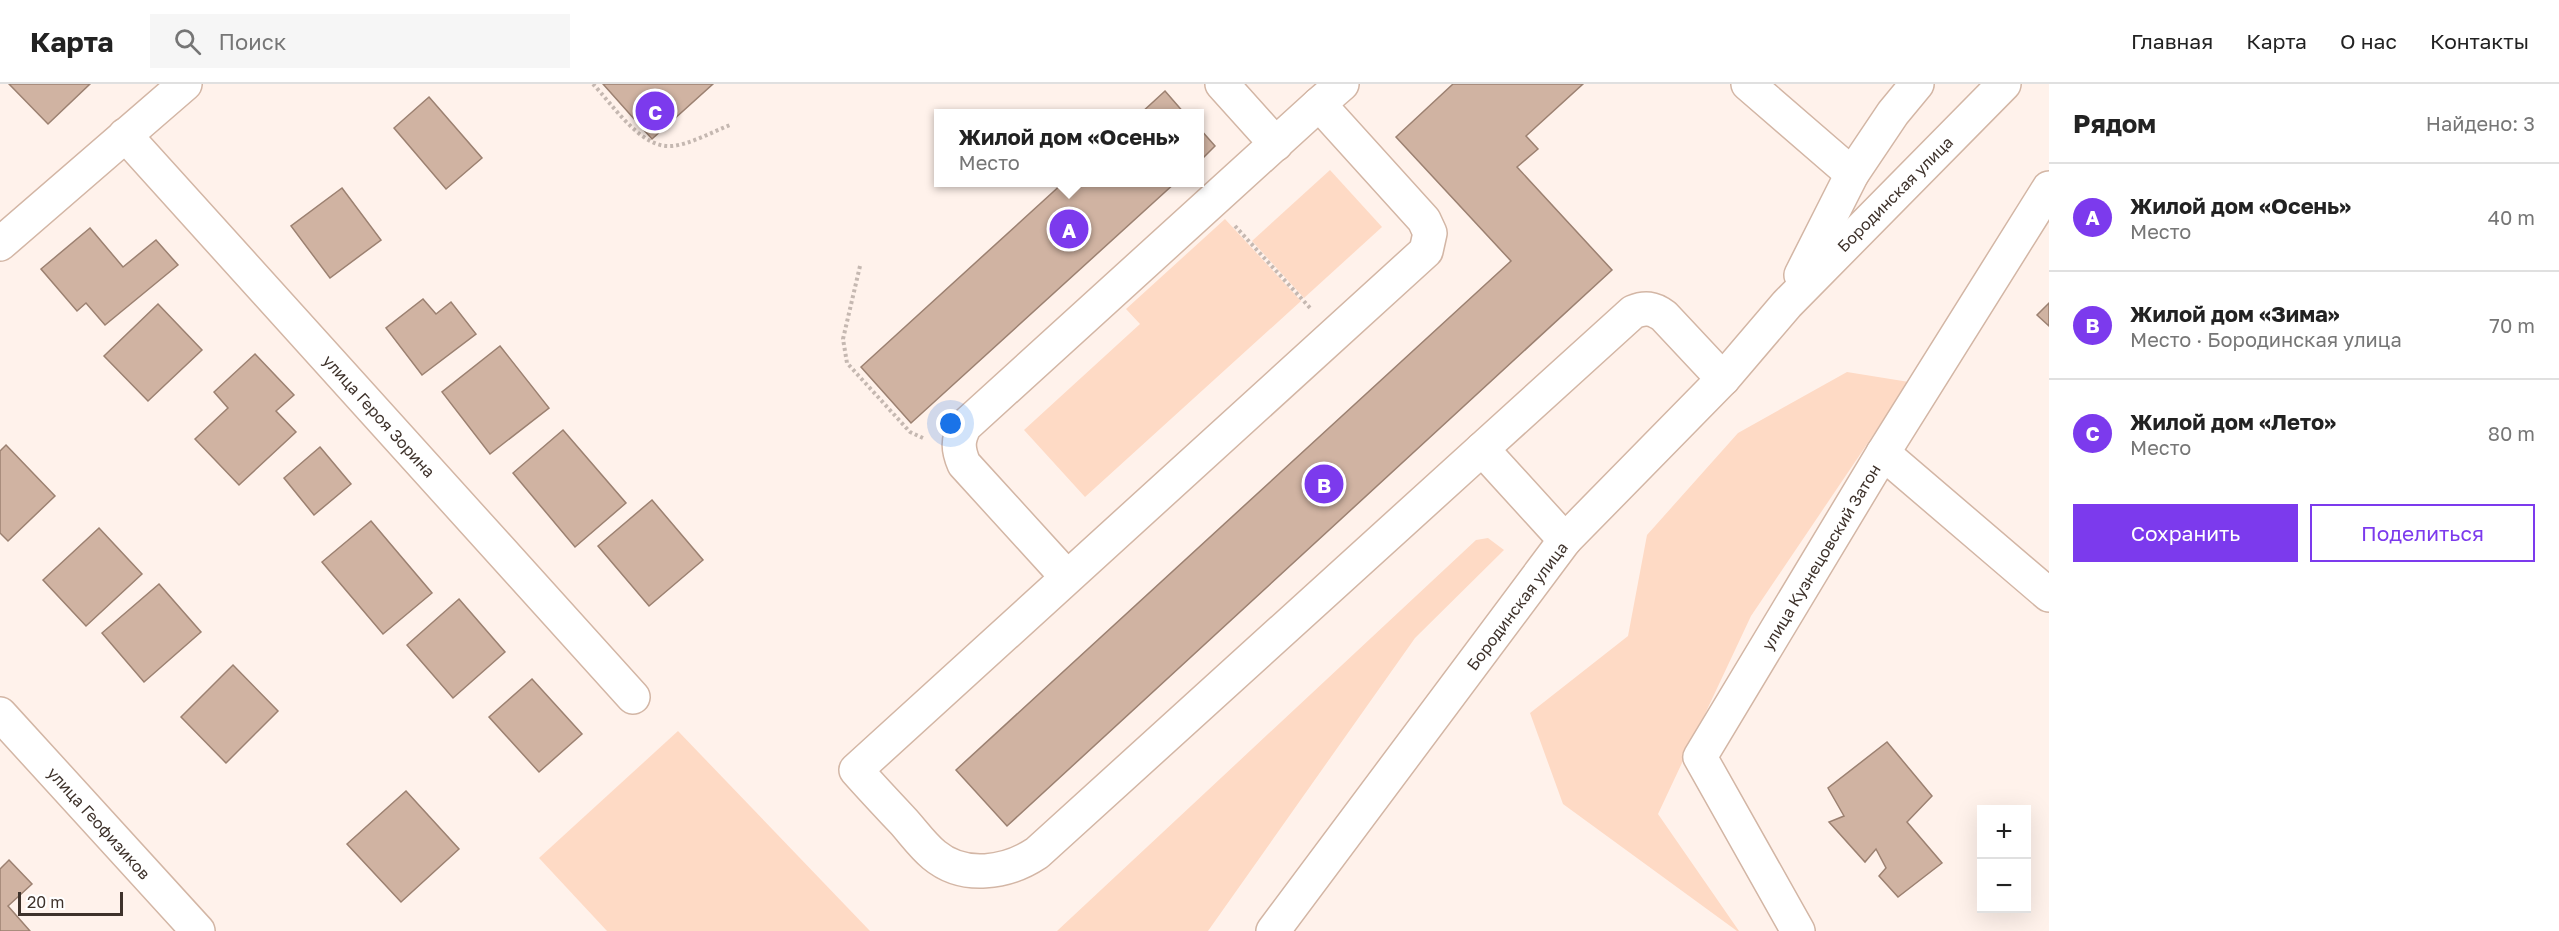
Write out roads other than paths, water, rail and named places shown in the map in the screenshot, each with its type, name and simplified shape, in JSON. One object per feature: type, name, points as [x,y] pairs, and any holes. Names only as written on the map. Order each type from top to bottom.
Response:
[{"type":"street","points":[[0,244],[185,84]]},
{"type":"street","points":[[1222,84],[1276,144]]},
{"type":"street","points":[[1748,84],[1852,174]]},
{"type":"street","name":"Бородинская улица","points":[[1787,304],[1852,174],[1893,113],[1917,84]]},
{"type":"street","name":"Бородинская улица","points":[[1273,931],[1565,540],[1723,379],[1787,304],[2004,84]]},
{"type":"street","points":[[1067,577],[964,464],[958,445],[965,426],[1330,94],[1424,220],[1430,233],[1426,251],[856,770],[934,855],[957,867],[977,871],[998,870],[1025,861],[1037,853],[1632,312],[1652,309],[1664,316],[1723,379]]},
{"type":"street","name":"улица Героя Зорина","points":[[125,135],[633,697]]},
{"type":"street","name":"улица Кузнецовский Затон","points":[[1798,931],[1700,757],[1883,453],[2049,188]]},
{"type":"street","points":[[1482,449],[1565,540]]},
{"type":"street","points":[[1883,453],[2049,595]]},
{"type":"street","name":"улица Геофизиков","points":[[0,714],[198,931]]},
{"type":"place","name":"Жилой дом «Лето»","points":[[655,111]]},
{"type":"place","name":"Жилой дом «Осень»","points":[[1069,229]]},
{"type":"place","name":"Жилой дом «Зима»","points":[[1324,484]]}]
